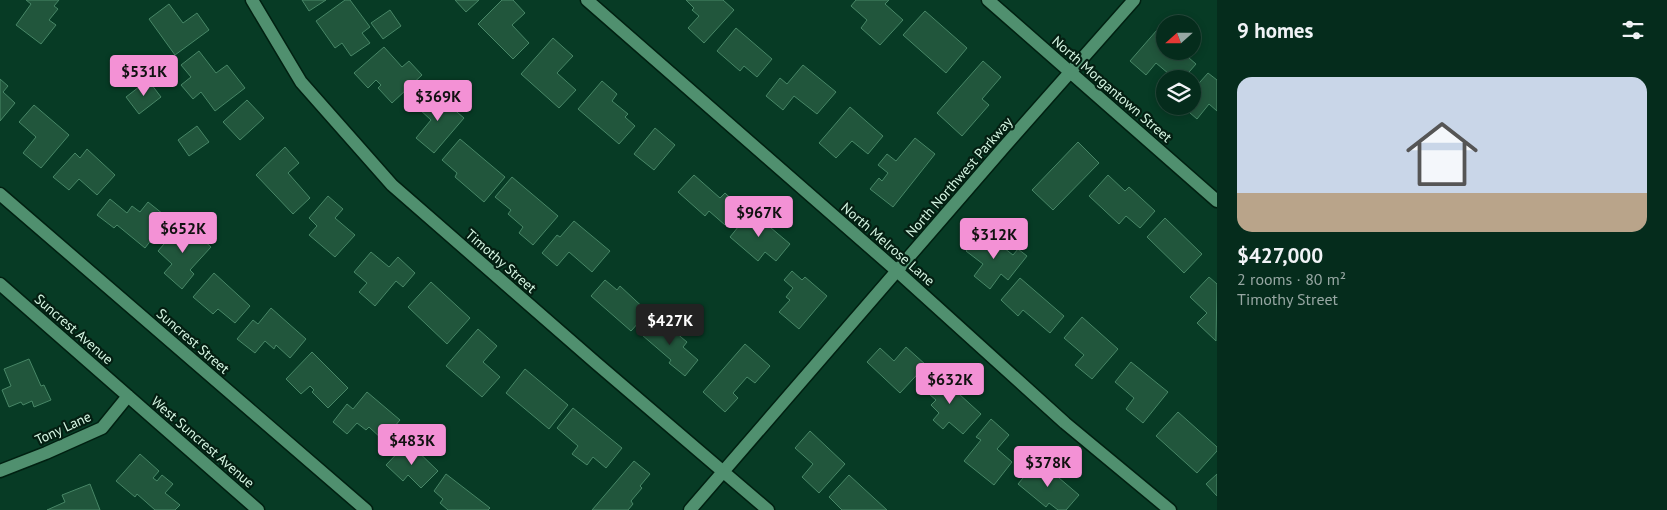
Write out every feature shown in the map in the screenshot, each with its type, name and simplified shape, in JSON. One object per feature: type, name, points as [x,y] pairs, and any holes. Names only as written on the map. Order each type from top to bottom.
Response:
[{"type":"street","name":"Timothy Street","points":[[252,0],[301,82],[392,185],[588,357],[768,510]]},
{"type":"street","name":"North Melrose Lane","points":[[587,0],[897,271],[1065,423],[1170,510]]},
{"type":"street","name":"North Morgantown Street","points":[[988,0],[1217,200]]},
{"type":"street","name":"North Northwest Parkway","points":[[690,510],[1134,0]]},
{"type":"street","name":"Suncrest Street","points":[[0,194],[366,510]]},
{"type":"street","name":"Suncrest Avenue","points":[[0,284],[128,396]]},
{"type":"street","name":"Tony Lane","points":[[0,471],[102,428],[128,396]]},
{"type":"street","name":"West Suncrest Avenue","points":[[128,396],[258,510]]},
{"type":"building","points":[[26,0],[59,0],[54,6],[58,9],[49,20],[56,25],[41,44],[16,25],[31,4]]},
{"type":"building","points":[[302,0],[326,0],[309,11]]},
{"type":"building","points":[[345,0],[350,0],[370,27],[362,33],[370,43],[351,56],[342,43],[335,48],[316,21]]},
{"type":"building","points":[[455,0],[479,0],[466,12]]},
{"type":"building","points":[[502,0],[513,0],[525,13],[512,25],[529,43],[513,59],[478,24]]},
{"type":"building","points":[[686,0],[723,0],[734,10],[704,43],[688,28],[699,16],[692,10],[694,8]]},
{"type":"building","points":[[856,0],[889,0],[885,4],[903,20],[880,45],[861,28],[867,20],[851,6]]},
{"type":"building","points":[[169,4],[183,23],[197,13],[209,30],[175,55],[149,19]]},
{"type":"building","points":[[390,10],[401,26],[383,39],[371,23]]},
{"type":"building","points":[[925,11],[967,48],[946,73],[903,35]]},
{"type":"building","points":[[736,28],[772,59],[757,77],[744,66],[740,71],[717,51]]},
{"type":"building","points":[[1156,31],[1156,60],[1191,60],[1196,64],[1191,70],[1164,70],[1156,63],[1146,75],[1130,61]]},
{"type":"building","points":[[553,38],[573,56],[557,73],[576,90],[559,108],[521,74]]},
{"type":"building","points":[[384,47],[402,67],[409,61],[422,75],[392,103],[378,88],[381,85],[376,80],[368,88],[354,73]]},
{"type":"building","points":[[199,51],[216,73],[227,65],[245,88],[215,111],[201,92],[193,99],[181,85],[191,77],[181,65]]},
{"type":"building","points":[[983,61],[1001,77],[982,99],[989,105],[962,136],[937,113]]},
{"type":"building","points":[[803,65],[836,92],[817,114],[794,96],[783,110],[766,96],[780,78],[787,84]]},
{"type":"building","points":[[1208,73],[1217,80],[1217,111],[1209,104],[1201,114],[1201,81]]},
{"type":"building","points":[[0,79],[8,86],[3,92],[15,103],[0,121]]},
{"type":"building","points":[[148,80],[161,97],[139,114],[126,97]]},
{"type":"building","points":[[602,81],[617,94],[612,101],[628,114],[625,117],[635,126],[619,144],[578,109]]},
{"type":"building","points":[[432,91],[464,118],[434,153],[416,138],[431,120],[418,108]]},
{"type":"building","points":[[247,100],[264,118],[240,140],[223,122]]},
{"type":"building","points":[[34,105],[69,135],[41,168],[23,153],[36,137],[19,122]]},
{"type":"building","points":[[850,107],[883,136],[868,154],[852,141],[836,158],[819,143]]},
{"type":"building","points":[[1192,115],[1200,115],[1197,119]]},
{"type":"building","points":[[197,126],[209,142],[189,156],[178,140]]},
{"type":"building","points":[[655,128],[675,145],[654,170],[634,154]]},
{"type":"building","points":[[915,138],[935,154],[893,207],[870,189],[879,178],[882,181],[888,173],[878,165],[887,154],[896,161]]},
{"type":"building","points":[[460,139],[505,177],[484,202],[455,177],[457,173],[442,160]]},
{"type":"building","points":[[1078,142],[1099,163],[1053,210],[1032,190]]},
{"type":"building","points":[[285,147],[299,163],[288,173],[310,198],[293,214],[256,175]]},
{"type":"building","points":[[87,149],[115,175],[97,195],[79,179],[69,190],[53,177],[75,153],[80,158]]},
{"type":"building","points":[[694,175],[720,198],[725,193],[740,207],[725,225],[709,211],[705,216],[678,192]]},
{"type":"building","points":[[1108,175],[1125,191],[1129,187],[1155,211],[1140,228],[1126,216],[1119,224],[1089,196]]},
{"type":"building","points":[[512,177],[558,216],[533,245],[519,233],[523,227],[508,214],[511,210],[495,197]]},
{"type":"building","points":[[328,196],[343,209],[335,218],[355,235],[335,257],[309,235],[317,226],[309,218]]},
{"type":"building","points":[[110,199],[127,213],[132,206],[140,212],[148,202],[168,218],[145,248],[117,225],[114,228],[97,215]]},
{"type":"building","points":[[751,211],[790,244],[776,261],[765,252],[758,261],[730,237]]},
{"type":"building","points":[[1165,218],[1202,254],[1184,273],[1147,237]]},
{"type":"building","points":[[574,221],[610,251],[592,272],[569,252],[557,266],[542,253],[557,235],[560,237]]},
{"type":"building","points":[[183,222],[211,247],[190,270],[194,274],[182,289],[164,273],[172,264],[158,251]]},
{"type":"building","points":[[982,231],[1013,255],[1018,249],[1027,256],[1008,280],[1001,274],[990,289],[974,276],[983,264],[966,251]]},
{"type":"building","points":[[371,252],[389,267],[398,257],[415,273],[403,287],[396,281],[375,306],[359,292],[367,283],[354,272]]},
{"type":"building","points":[[792,271],[802,280],[805,277],[827,296],[799,329],[779,312],[790,300],[786,297],[793,288],[784,280]]},
{"type":"building","points":[[214,273],[250,306],[235,323],[218,309],[213,314],[193,297]]},
{"type":"building","points":[[1209,277],[1217,284],[1216,341],[1197,323],[1207,313],[1190,297]]},
{"type":"building","points":[[1020,278],[1064,316],[1050,333],[1023,310],[1018,316],[1001,300]]},
{"type":"building","points":[[605,280],[617,290],[620,286],[648,312],[631,331],[591,296]]},
{"type":"building","points":[[431,282],[470,318],[447,344],[408,307]]},
{"type":"building","points":[[271,308],[306,339],[290,358],[276,345],[274,349],[265,341],[255,353],[237,339],[253,320],[258,324]]},
{"type":"building","points":[[657,317],[687,342],[683,347],[698,360],[685,376],[669,363],[671,360],[642,335]]},
{"type":"building","points":[[1082,317],[1118,349],[1092,379],[1075,365],[1084,355],[1064,338]]},
{"type":"building","points":[[478,329],[497,346],[483,362],[500,377],[482,397],[446,366]]},
{"type":"building","points":[[745,344],[770,366],[755,383],[747,377],[733,393],[738,398],[725,412],[703,392]]},
{"type":"building","points":[[906,347],[926,365],[900,393],[867,362],[880,348],[894,361]]},
{"type":"building","points":[[312,352],[348,388],[328,408],[312,392],[314,390],[310,386],[301,394],[286,379]]},
{"type":"building","points":[[29,359],[41,386],[44,385],[51,400],[34,407],[32,401],[23,405],[21,402],[9,407],[2,390],[11,386],[4,369]]},
{"type":"building","points":[[1131,362],[1168,392],[1143,423],[1126,409],[1134,398],[1115,382]]},
{"type":"building","points":[[525,369],[568,405],[549,429],[506,393]]},
{"type":"building","points":[[936,373],[981,414],[963,434],[949,422],[943,429],[933,420],[939,413],[931,405],[936,400],[922,388]]},
{"type":"building","points":[[367,392],[400,420],[383,440],[369,427],[366,430],[357,423],[347,434],[333,422],[347,404],[353,409]]},
{"type":"building","points":[[573,408],[622,448],[606,468],[593,457],[587,465],[572,454],[578,446],[557,428]]},
{"type":"building","points":[[1178,412],[1217,447],[1217,451],[1197,473],[1156,436]]},
{"type":"building","points":[[991,419],[1009,435],[997,449],[1012,462],[994,485],[964,461],[981,440],[976,437]]},
{"type":"building","points":[[810,431],[845,464],[819,493],[802,477],[813,464],[795,448]]},
{"type":"building","points":[[408,442],[438,471],[421,488],[408,475],[403,481],[386,465]]},
{"type":"building","points":[[140,454],[159,471],[153,478],[157,481],[162,475],[173,484],[165,493],[180,505],[175,510],[155,510],[137,494],[135,497],[116,481]]},
{"type":"building","points":[[1038,460],[1079,495],[1066,510],[1058,510],[1049,503],[1046,507],[1018,484]]},
{"type":"building","points":[[634,461],[650,474],[640,486],[642,488],[631,501],[633,504],[628,510],[592,510]]},
{"type":"building","points":[[446,474],[490,508],[488,510],[448,510],[440,503],[443,499],[434,491]]},
{"type":"building","points":[[1217,474],[1217,496],[1206,484]]},
{"type":"building","points":[[849,475],[887,510],[842,510],[829,497]]},
{"type":"building","points":[[90,484],[100,510],[47,510],[65,502],[62,495]]}]
